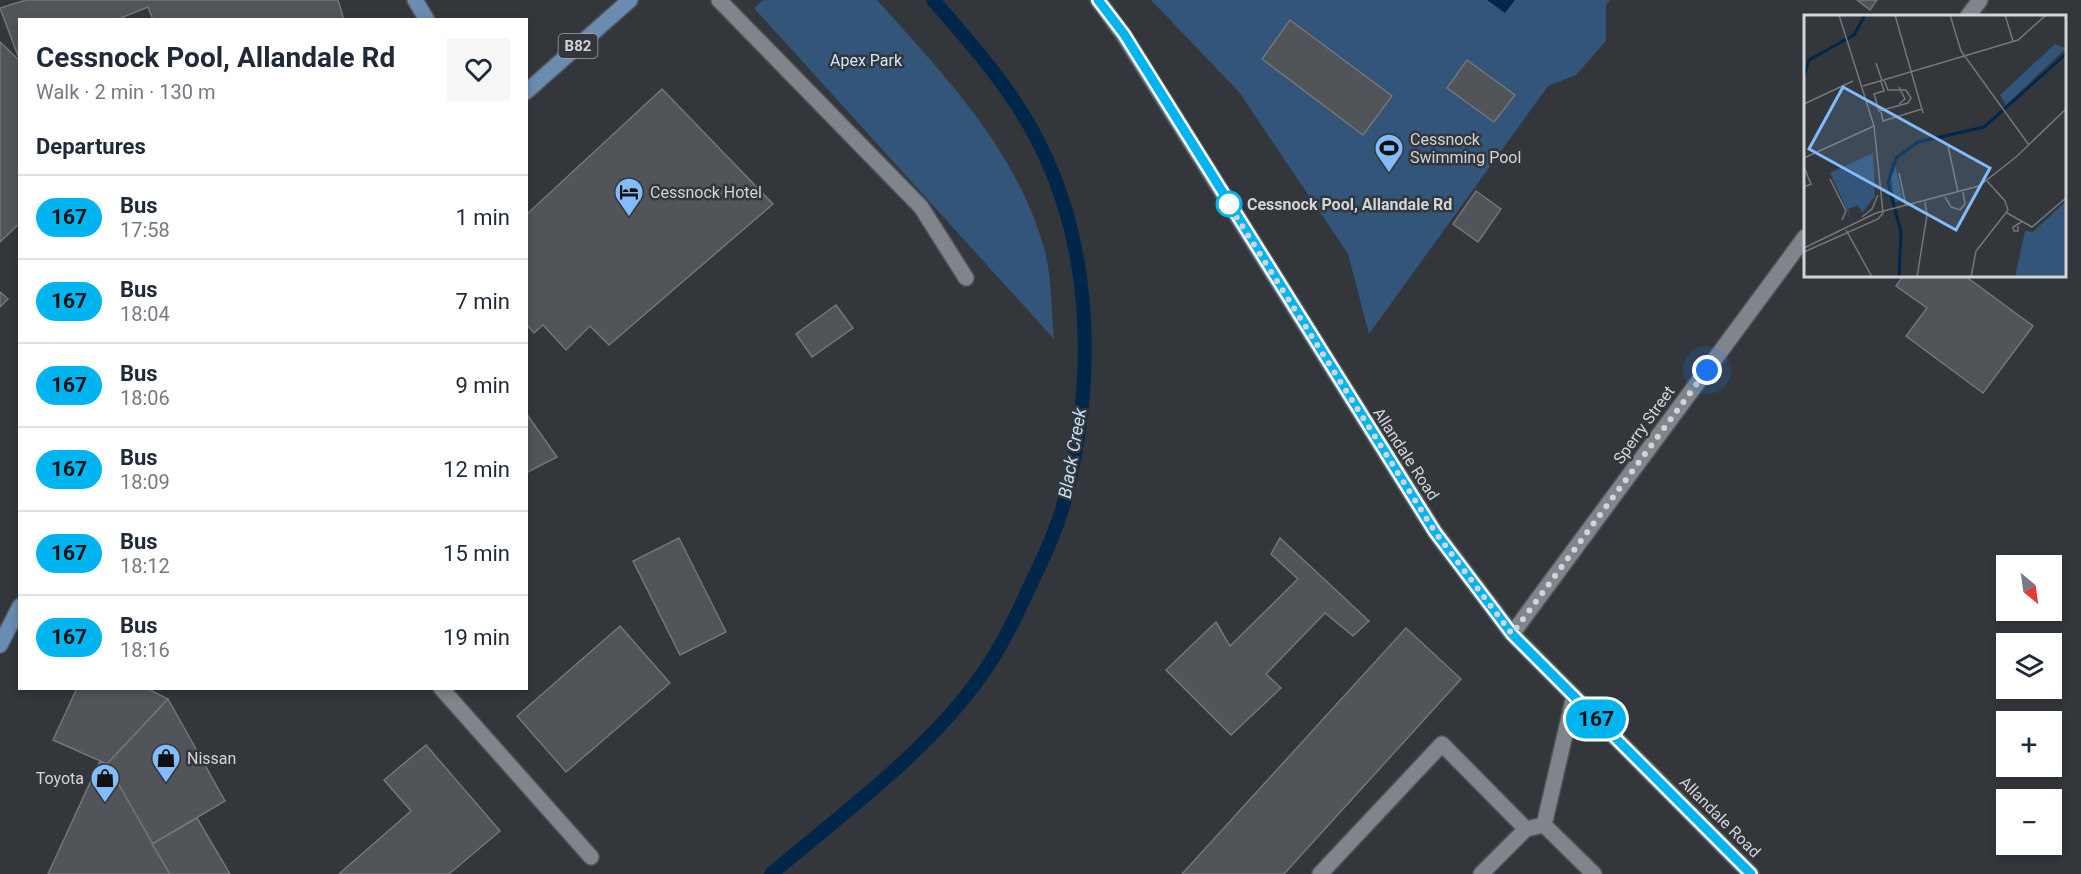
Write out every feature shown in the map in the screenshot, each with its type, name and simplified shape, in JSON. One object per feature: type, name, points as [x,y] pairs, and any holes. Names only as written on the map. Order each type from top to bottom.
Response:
[{"type":"main road","points":[[416,0],[426,18]]},
{"type":"main road","name":"B82","points":[[528,90],[630,0]]},
{"type":"main road","name":"Allandale Road","points":[[1098,0],[1124,34],[1435,532],[1512,634],[1751,874]]},
{"type":"main road","points":[[1105,0],[1124,34]]},
{"type":"main road","points":[[0,645],[18,610]]},
{"type":"street","points":[[719,0],[921,207],[966,278]]},
{"type":"street","points":[[1969,15],[1980,0]]},
{"type":"street","name":"Sperry Street","points":[[1512,634],[1804,238]]},
{"type":"street","points":[[443,690],[591,857]]},
{"type":"street","points":[[1544,825],[1574,696]]},
{"type":"street","points":[[1320,874],[1442,744],[1526,830]]},
{"type":"street","points":[[1481,874],[1526,830],[1544,825]]},
{"type":"street","points":[[1544,825],[1594,874]]},
{"type":"green space","name":"Apex Park","points":[[763,0],[877,0],[952,85],[997,146],[1032,212],[1047,259],[1054,339],[754,8]]},
{"type":"green space","name":"Cessnock Swimming Pool","points":[[1151,0],[1610,0],[1606,5],[1606,41],[1576,75],[1548,86],[1369,334],[1348,254],[1239,92]]},
{"type":"shaded area","points":[[1487,0],[1515,0],[1505,13]]},
{"type":"building","points":[[26,0],[338,0],[343,18],[152,18],[148,7],[121,18],[18,18],[18,56],[0,8]]},
{"type":"building","points":[[1857,0],[1877,0],[1870,10]]},
{"type":"building","points":[[1290,20],[1392,96],[1363,135],[1262,59]]},
{"type":"building","points":[[0,42],[18,59],[18,225],[0,242]]},
{"type":"building","points":[[1467,60],[1515,95],[1494,122],[1447,88]]},
{"type":"building","points":[[662,89],[773,204],[609,345],[590,326],[566,350],[543,325],[534,333],[528,326],[528,213]]},
{"type":"building","points":[[1476,191],[1501,209],[1478,242],[1453,224]]},
{"type":"building","points":[[1902,278],[1968,278],[2033,326],[1983,393],[1906,336],[1927,308],[1896,286]]},
{"type":"building","points":[[0,292],[8,299],[0,307]]},
{"type":"building","points":[[836,305],[853,328],[812,357],[796,334]]},
{"type":"building","points":[[528,416],[557,457],[528,472]]},
{"type":"building","points":[[679,538],[726,632],[680,655],[633,561]]},
{"type":"building","points":[[1280,538],[1369,621],[1353,636],[1325,613],[1266,674],[1281,688],[1231,735],[1166,670],[1216,622],[1230,646],[1298,579],[1271,554]]},
{"type":"building","points":[[620,626],[670,683],[566,772],[517,716]]},
{"type":"building","points":[[1406,628],[1461,679],[1284,874],[1182,874]]},
{"type":"building","points":[[76,690],[150,690],[168,699],[107,764],[53,740]]},
{"type":"building","name":"Nissan","points":[[168,699],[225,801],[152,844],[107,764]]},
{"type":"building","points":[[426,745],[500,831],[449,874],[339,874],[411,811],[384,780]]},
{"type":"building","name":"Toyota","points":[[100,761],[107,764],[170,874],[48,874]]},
{"type":"building","points":[[197,818],[230,874],[170,874],[152,844]]},
{"type":"waterway","name":"Black Creek","points":[[771,874],[909,757],[935,731],[981,676],[1007,634],[1049,545],[1062,511],[1075,455],[1085,365],[1084,319],[1080,274],[1071,230],[1058,187],[1040,145],[1018,106],[977,51],[933,0]]},
{"type":"bus line","name":"167","points":[[1098,0],[1124,34],[1435,532],[1512,634],[1751,874]]},
{"type":"place","name":"Cessnock Swimming Pool","points":[[1389,174]]},
{"type":"place","name":"Cessnock Pool, Allandale Rd","points":[[1229,204]]},
{"type":"place","name":"Cessnock Hotel","points":[[629,218]]},
{"type":"place","name":"Nissan","points":[[166,784]]},
{"type":"place","name":"Toyota","points":[[105,804]]},
{"type":"route","points":[[1229,204],[1224,197],[1435,532],[1512,634],[1707,370]]}]
